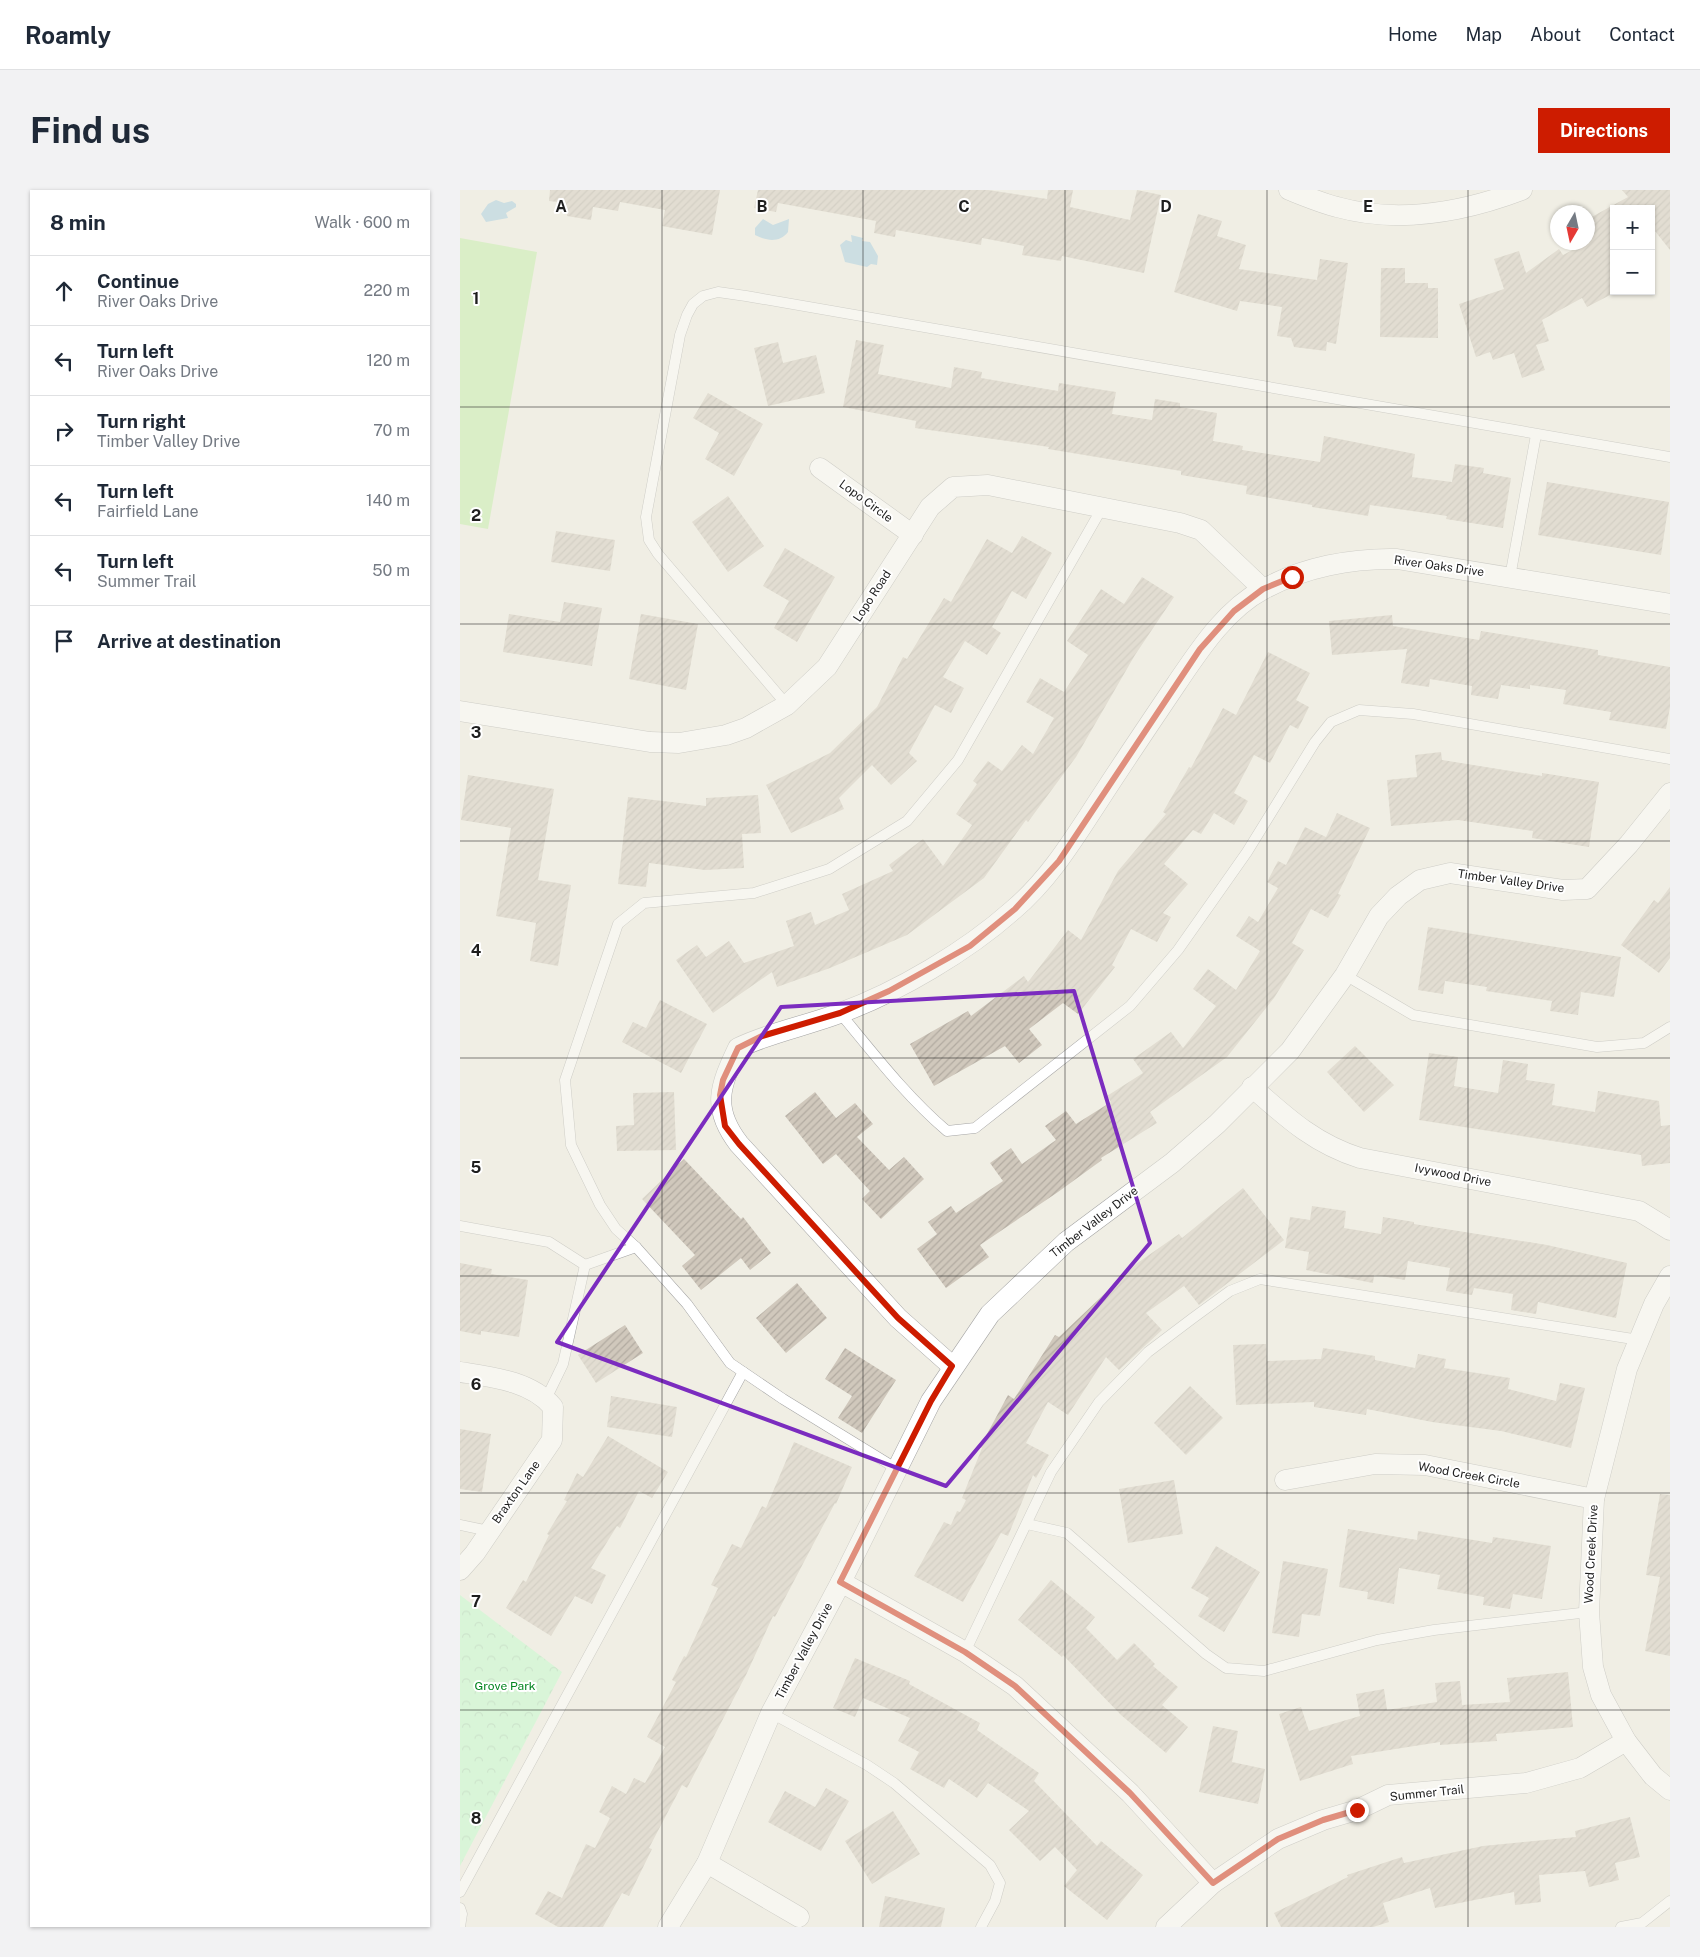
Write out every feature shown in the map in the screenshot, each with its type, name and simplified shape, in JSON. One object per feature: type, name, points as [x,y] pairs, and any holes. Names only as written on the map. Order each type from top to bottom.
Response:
[{"type":"street","points":[[1289,190],[1336,207],[1404,216],[1436,213],[1502,198],[1522,190]]},
{"type":"street","name":"Lopo Circle","points":[[820,468],[913,534]]},
{"type":"street","name":"Lopo Road","points":[[460,711],[650,742],[679,743],[726,735],[746,728],[787,705],[827,667],[930,507],[953,487],[988,485],[1180,523],[1201,530],[1263,589]]},
{"type":"street","name":"River Oaks Drive","points":[[952,1366],[898,1318],[725,1126],[720,1095],[723,1080],[738,1048],[762,1036],[840,1013],[889,991],[970,946],[1015,909],[1059,861],[1200,649],[1234,611],[1263,589],[1341,562],[1367,558],[1397,559],[1670,604]]},
{"type":"street","name":"Timber Valley Drive","points":[[668,1927],[708,1863],[771,1712],[840,1582],[931,1401],[952,1366],[990,1314],[1066,1242],[1172,1162],[1217,1124],[1290,1051],[1345,975],[1379,916],[1398,896],[1420,880],[1450,873],[1563,890],[1587,889],[1629,844],[1670,793]]},
{"type":"street","name":"Ivywood Drive","points":[[1252,1087],[1300,1129],[1336,1150],[1360,1158],[1639,1210],[1670,1230]]},
{"type":"street","name":"Wood Creek Drive","points":[[1670,1276],[1654,1304],[1627,1369],[1594,1499],[1589,1612],[1596,1676],[1602,1695],[1626,1741],[1653,1776],[1670,1790]]},
{"type":"street","points":[[460,1372],[509,1380],[549,1403]]},
{"type":"street","name":"Braxton Lane","points":[[460,1570],[475,1553],[552,1440],[549,1403]]},
{"type":"street","name":"Wood Creek Circle","points":[[1286,1480],[1375,1464],[1425,1465],[1594,1499]]},
{"type":"street","points":[[840,1582],[965,1652],[1015,1686],[1130,1793],[1213,1883]]},
{"type":"street","name":"Summer Trail","points":[[1166,1927],[1213,1883],[1278,1839],[1388,1795],[1526,1783],[1580,1768],[1626,1741]]},
{"type":"street","points":[[708,1863],[799,1917]]},
{"type":"lane","points":[[787,705],[658,554],[649,540],[646,517],[680,335],[693,304],[703,296],[718,292],[746,296],[1670,457]]},
{"type":"lane","points":[[1510,577],[1536,435]]},
{"type":"lane","points":[[897,1469],[730,1364],[687,1304],[636,1247],[616,1229],[600,1205],[571,1145],[564,1080],[618,924],[644,903],[754,893],[829,869],[906,820],[958,760],[1102,508]]},
{"type":"lane","points":[[840,1013],[901,1087],[934,1120],[947,1131],[975,1128],[1130,1006],[1178,950],[1247,852],[1315,742],[1331,722],[1359,710],[1413,714],[1670,759]]},
{"type":"lane","points":[[1345,975],[1414,1015],[1597,1047],[1644,1043],[1670,1027]]},
{"type":"lane","points":[[460,1226],[549,1242],[585,1265]]},
{"type":"lane","points":[[585,1265],[636,1247]]},
{"type":"lane","points":[[549,1403],[563,1364],[585,1265]]},
{"type":"lane","points":[[965,1652],[1052,1472],[1099,1402],[1148,1352],[1230,1291],[1260,1279],[1639,1340]]},
{"type":"lane","points":[[460,1892],[743,1372]]},
{"type":"lane","points":[[1027,1524],[1067,1533],[1206,1654],[1226,1668],[1264,1671],[1387,1638],[1434,1630],[1589,1612]]},
{"type":"lane","points":[[460,1525],[489,1530]]},
{"type":"lane","points":[[771,1712],[866,1765],[894,1783],[990,1864],[1000,1883],[995,1901],[981,1927]]},
{"type":"lane","points":[[1621,1927],[1642,1923],[1670,1901]]},
{"type":"lane","points":[[460,1908],[462,1914],[460,1927]]},
{"type":"highlighted area","points":[[1074,991],[1150,1243],[946,1486],[557,1342],[781,1007]]},
{"type":"green space","points":[[460,238],[537,252],[488,529],[460,524]]},
{"type":"green space","name":"Grove Park","points":[[460,1595],[562,1672],[460,1866]]},
{"type":"water","points":[[496,200],[504,203],[512,201],[516,204],[516,207],[506,213],[508,218],[486,222],[481,214],[488,204]]},
{"type":"water","points":[[763,219],[773,225],[789,219],[788,232],[785,236],[773,240],[755,235],[755,228]]},
{"type":"water","points":[[851,235],[863,238],[862,241],[870,242],[878,256],[877,265],[871,264],[867,267],[845,262],[840,245],[846,240],[852,242]]},
{"type":"building","points":[[550,190],[720,190],[712,235],[662,226],[665,210],[620,202],[618,211],[593,207],[591,220],[567,216],[566,203],[549,201]]},
{"type":"building","points":[[758,190],[988,190],[1047,199],[1048,190],[1073,190],[1070,207],[1130,220],[1137,190],[1161,195],[1144,273],[1062,256],[1061,261],[1022,255],[1024,246],[982,238],[981,245],[896,230],[895,237],[874,233],[876,221],[778,203],[776,212],[754,208]]},
{"type":"building","points":[[1622,190],[1670,190],[1670,250],[1655,231],[1655,205],[1613,205],[1628,197]]},
{"type":"building","points":[[1610,207],[1610,295],[1587,307],[1582,298],[1542,320],[1549,341],[1536,345],[1545,370],[1522,378],[1514,353],[1493,360],[1490,352],[1476,357],[1459,304],[1504,289],[1494,259],[1519,251],[1526,273],[1558,250],[1563,255],[1573,250],[1595,250],[1595,215]]},
{"type":"building","points":[[1198,214],[1222,221],[1217,236],[1246,245],[1239,269],[1317,280],[1320,259],[1348,263],[1336,344],[1327,342],[1326,351],[1294,347],[1291,338],[1277,336],[1282,307],[1240,301],[1237,311],[1174,292]]},
{"type":"building","points":[[1381,268],[1405,268],[1405,283],[1428,283],[1428,288],[1438,288],[1438,338],[1380,337]]},
{"type":"building","points":[[856,340],[884,345],[878,374],[951,388],[954,367],[982,372],[981,378],[1058,391],[1059,383],[1116,392],[1112,414],[1152,420],[1155,399],[1180,403],[1180,407],[1217,413],[1213,441],[1243,446],[1242,450],[1320,462],[1324,436],[1415,454],[1412,477],[1452,482],[1455,464],[1484,468],[1483,473],[1511,478],[1503,528],[1446,519],[1447,516],[1370,505],[1368,516],[1312,507],[1312,505],[1246,494],[1247,486],[1181,475],[1181,471],[1048,449],[1049,447],[915,428],[916,421],[843,407]]},
{"type":"building","points":[[778,342],[783,363],[816,355],[825,393],[768,406],[754,348]]},
{"type":"building","points":[[708,393],[763,424],[734,476],[705,459],[719,433],[693,418]]},
{"type":"building","points":[[1547,482],[1669,502],[1661,555],[1538,535]]},
{"type":"building","points":[[728,496],[764,546],[728,572],[692,522]]},
{"type":"building","points":[[556,531],[615,540],[610,571],[551,562]]},
{"type":"building","points":[[1022,536],[1052,553],[1026,599],[1012,591],[992,627],[1001,633],[987,655],[965,641],[943,677],[964,688],[951,713],[935,705],[909,753],[917,761],[891,785],[872,765],[839,798],[844,809],[791,833],[766,785],[830,753],[877,707],[903,657],[907,659],[944,598],[951,602],[987,539],[1012,553]]},
{"type":"building","points":[[785,548],[835,577],[797,642],[774,628],[789,601],[763,586]]},
{"type":"building","points":[[1142,577],[1174,597],[1135,655],[1076,757],[1028,822],[1026,820],[984,878],[907,935],[830,968],[777,987],[772,972],[713,1013],[676,960],[697,945],[706,957],[729,941],[744,963],[794,946],[786,921],[811,912],[815,925],[849,910],[842,894],[893,871],[889,865],[923,839],[943,866],[972,825],[956,814],[977,784],[973,781],[988,761],[1002,771],[1022,745],[1033,754],[1054,718],[1026,702],[1040,678],[1064,692],[1088,655],[1067,641],[1101,589],[1124,604]]},
{"type":"building","points":[[564,602],[602,608],[592,666],[503,652],[509,614],[560,622]]},
{"type":"building","points":[[641,614],[698,624],[686,690],[629,679]]},
{"type":"building","points":[[1392,615],[1393,626],[1479,640],[1481,631],[1598,650],[1598,655],[1670,667],[1670,707],[1666,729],[1609,720],[1611,712],[1563,704],[1566,690],[1530,685],[1530,689],[1501,685],[1498,699],[1471,695],[1472,686],[1430,679],[1429,687],[1401,683],[1407,649],[1332,655],[1329,621]]},
{"type":"building","points":[[1268,652],[1310,673],[1296,700],[1309,707],[1298,729],[1290,725],[1270,763],[1254,755],[1234,793],[1248,801],[1234,825],[1214,813],[1201,834],[1193,830],[1164,864],[1188,884],[1163,913],[1171,917],[1157,942],[1131,929],[1112,965],[1115,967],[1078,1014],[1063,1003],[1029,1029],[1042,1045],[1019,1063],[1005,1046],[934,1086],[910,1044],[968,1011],[971,1016],[1024,976],[1028,982],[1068,930],[1081,940],[1118,871],[1166,814],[1163,812],[1189,767],[1191,768],[1223,708],[1236,715]]},
{"type":"building","points":[[1441,752],[1442,760],[1542,776],[1542,773],[1599,782],[1589,847],[1532,838],[1533,831],[1458,820],[1391,826],[1387,780],[1417,777],[1415,755]]},
{"type":"building","points":[[468,775],[554,789],[538,880],[571,885],[558,966],[530,961],[536,923],[496,916],[511,828],[461,820]]},
{"type":"building","points":[[758,795],[761,833],[742,834],[744,868],[705,870],[649,863],[646,887],[618,884],[628,797],[706,806],[706,798]]},
{"type":"building","points":[[1337,813],[1370,828],[1338,894],[1341,895],[1328,918],[1311,909],[1292,943],[1304,950],[1274,998],[1227,1057],[1150,1112],[1157,1123],[1101,1158],[1102,1160],[1058,1192],[980,1245],[989,1257],[946,1288],[917,1249],[937,1234],[928,1222],[951,1206],[956,1213],[1003,1181],[990,1163],[1011,1148],[1022,1164],[1056,1140],[1045,1126],[1066,1111],[1076,1124],[1111,1102],[1107,1096],[1143,1073],[1133,1059],[1171,1032],[1183,1048],[1216,1006],[1193,989],[1208,969],[1236,990],[1260,951],[1236,936],[1249,916],[1258,922],[1278,888],[1267,882],[1278,861],[1286,865],[1305,827],[1326,837]]},
{"type":"building","points":[[1670,887],[1670,958],[1659,973],[1621,945],[1654,900],[1658,903]]},
{"type":"building","points":[[1428,927],[1621,957],[1614,997],[1581,992],[1578,1015],[1550,1011],[1552,1001],[1486,991],[1487,987],[1445,981],[1443,994],[1418,990]]},
{"type":"building","points":[[660,1000],[707,1024],[681,1073],[622,1042],[633,1022],[646,1028]]},
{"type":"building","points":[[1355,1046],[1394,1085],[1364,1112],[1327,1072]]},
{"type":"building","points":[[1429,1053],[1458,1057],[1454,1086],[1498,1093],[1503,1060],[1528,1064],[1526,1080],[1555,1084],[1552,1105],[1595,1112],[1598,1091],[1659,1101],[1661,1126],[1670,1125],[1670,1163],[1642,1166],[1641,1155],[1419,1120]]},
{"type":"building","points":[[674,1092],[676,1150],[617,1151],[616,1126],[634,1125],[633,1093]]},
{"type":"building","points":[[815,1092],[836,1118],[855,1103],[873,1124],[857,1137],[889,1170],[904,1157],[924,1179],[881,1219],[862,1199],[870,1191],[836,1154],[823,1164],[785,1116]]},
{"type":"building","points":[[684,1159],[741,1219],[743,1217],[771,1253],[750,1270],[741,1258],[701,1290],[682,1266],[695,1255],[642,1199]]},
{"type":"building","points":[[1243,1188],[1284,1240],[1199,1305],[1184,1286],[1146,1313],[1162,1330],[1119,1370],[1106,1357],[1068,1415],[1048,1402],[1026,1443],[1049,1455],[1036,1478],[1033,1475],[1008,1536],[1001,1533],[963,1602],[914,1576],[944,1522],[951,1525],[957,1511],[960,1512],[966,1500],[962,1498],[982,1448],[980,1447],[1008,1395],[1014,1399],[1055,1335],[1059,1337],[1136,1264],[1179,1234],[1182,1238]]},
{"type":"building","points":[[1312,1206],[1346,1211],[1344,1228],[1381,1234],[1383,1217],[1414,1222],[1414,1224],[1547,1245],[1627,1263],[1616,1318],[1538,1302],[1536,1314],[1511,1310],[1513,1294],[1474,1288],[1472,1295],[1446,1291],[1450,1268],[1408,1261],[1405,1280],[1374,1275],[1373,1283],[1306,1270],[1309,1252],[1285,1248],[1290,1217],[1310,1220]]},
{"type":"building","points":[[460,1263],[492,1269],[491,1274],[528,1280],[519,1337],[481,1331],[481,1335],[460,1331]]},
{"type":"building","points":[[797,1283],[827,1318],[786,1353],[756,1318]]},
{"type":"building","points":[[625,1325],[643,1353],[596,1383],[578,1355]]},
{"type":"building","points":[[1266,1344],[1267,1361],[1321,1359],[1323,1348],[1375,1356],[1375,1360],[1415,1368],[1418,1354],[1446,1359],[1444,1368],[1510,1378],[1508,1389],[1556,1401],[1560,1383],[1585,1388],[1571,1448],[1501,1431],[1432,1422],[1367,1409],[1366,1415],[1314,1407],[1314,1402],[1236,1405],[1233,1345]]},
{"type":"building","points":[[845,1348],[896,1380],[862,1433],[838,1418],[852,1396],[825,1379]]},
{"type":"building","points":[[1190,1386],[1223,1418],[1186,1455],[1154,1423]]},
{"type":"building","points":[[611,1396],[677,1407],[672,1437],[607,1427]]},
{"type":"building","points":[[460,1429],[491,1434],[482,1492],[460,1489]]},
{"type":"building","points":[[608,1436],[668,1472],[652,1498],[639,1491],[620,1528],[617,1526],[591,1568],[606,1575],[592,1604],[575,1596],[551,1636],[506,1608],[523,1580],[526,1582],[549,1535],[547,1534],[567,1501],[564,1500],[577,1473],[583,1477]]},
{"type":"building","points":[[794,1442],[852,1467],[836,1504],[775,1617],[773,1616],[746,1675],[687,1788],[682,1785],[649,1848],[652,1849],[629,1896],[622,1893],[603,1927],[558,1927],[535,1914],[548,1891],[562,1898],[586,1844],[595,1848],[610,1818],[599,1812],[612,1786],[626,1794],[634,1778],[645,1783],[665,1747],[647,1737],[676,1682],[672,1680],[684,1656],[686,1657],[718,1588],[711,1585],[732,1544],[741,1548],[762,1506],[766,1508]]},
{"type":"building","points":[[1174,1480],[1183,1534],[1128,1543],[1119,1489]]},
{"type":"building","points":[[1660,1494],[1670,1495],[1670,1656],[1645,1651],[1660,1577],[1646,1575]]},
{"type":"building","points":[[1348,1529],[1417,1540],[1418,1531],[1492,1543],[1493,1537],[1551,1546],[1542,1599],[1513,1594],[1510,1609],[1483,1605],[1484,1597],[1437,1589],[1440,1575],[1399,1568],[1394,1604],[1367,1599],[1368,1592],[1339,1587]]},
{"type":"building","points":[[1216,1546],[1260,1572],[1224,1632],[1198,1616],[1209,1598],[1191,1588]]},
{"type":"building","points":[[1283,1561],[1328,1569],[1320,1616],[1302,1614],[1299,1637],[1272,1633]]},
{"type":"building","points":[[1051,1580],[1095,1617],[1086,1628],[1117,1660],[1134,1643],[1155,1664],[1153,1666],[1178,1687],[1162,1705],[1188,1727],[1166,1753],[1121,1715],[1063,1655],[1062,1657],[1018,1620]]},
{"type":"building","points":[[855,1658],[910,1681],[909,1684],[980,1723],[977,1730],[1039,1773],[1034,1781],[1097,1846],[1101,1841],[1143,1875],[1107,1920],[1064,1886],[1077,1870],[1055,1847],[1040,1861],[1009,1830],[1029,1811],[988,1783],[977,1798],[949,1779],[944,1788],[910,1769],[919,1752],[898,1741],[910,1718],[863,1698],[855,1717],[833,1708]]},
{"type":"building","points":[[1568,1672],[1573,1727],[1496,1734],[1497,1741],[1440,1745],[1440,1742],[1351,1756],[1353,1764],[1300,1781],[1279,1714],[1301,1707],[1309,1731],[1360,1716],[1356,1694],[1384,1689],[1387,1710],[1437,1702],[1435,1683],[1460,1681],[1462,1705],[1510,1702],[1507,1678]]},
{"type":"building","points":[[1213,1726],[1238,1731],[1232,1762],[1265,1769],[1258,1804],[1199,1792]]},
{"type":"building","points":[[826,1788],[849,1801],[821,1851],[768,1822],[785,1791],[815,1807]]},
{"type":"building","points":[[893,1811],[920,1854],[872,1884],[845,1841]]},
{"type":"building","points":[[1630,1817],[1640,1857],[1615,1863],[1619,1880],[1589,1887],[1585,1871],[1539,1875],[1541,1902],[1515,1905],[1514,1892],[1435,1908],[1430,1888],[1383,1903],[1389,1922],[1373,1927],[1281,1927],[1274,1913],[1348,1877],[1347,1875],[1402,1857],[1404,1863],[1483,1846],[1576,1837],[1575,1831]]},
{"type":"building","points":[[885,1896],[945,1908],[941,1927],[879,1927]]},
{"type":"route","points":[[1292,577],[1263,589],[1234,611],[1200,649],[1059,861],[1015,909],[970,946],[889,991],[840,1013],[762,1036],[738,1048],[723,1080],[720,1095],[725,1126],[739,1144],[811,1220],[898,1318],[952,1366],[931,1401],[840,1582],[965,1652],[1015,1686],[1130,1793],[1213,1883],[1278,1839],[1323,1820],[1357,1810]]}]
